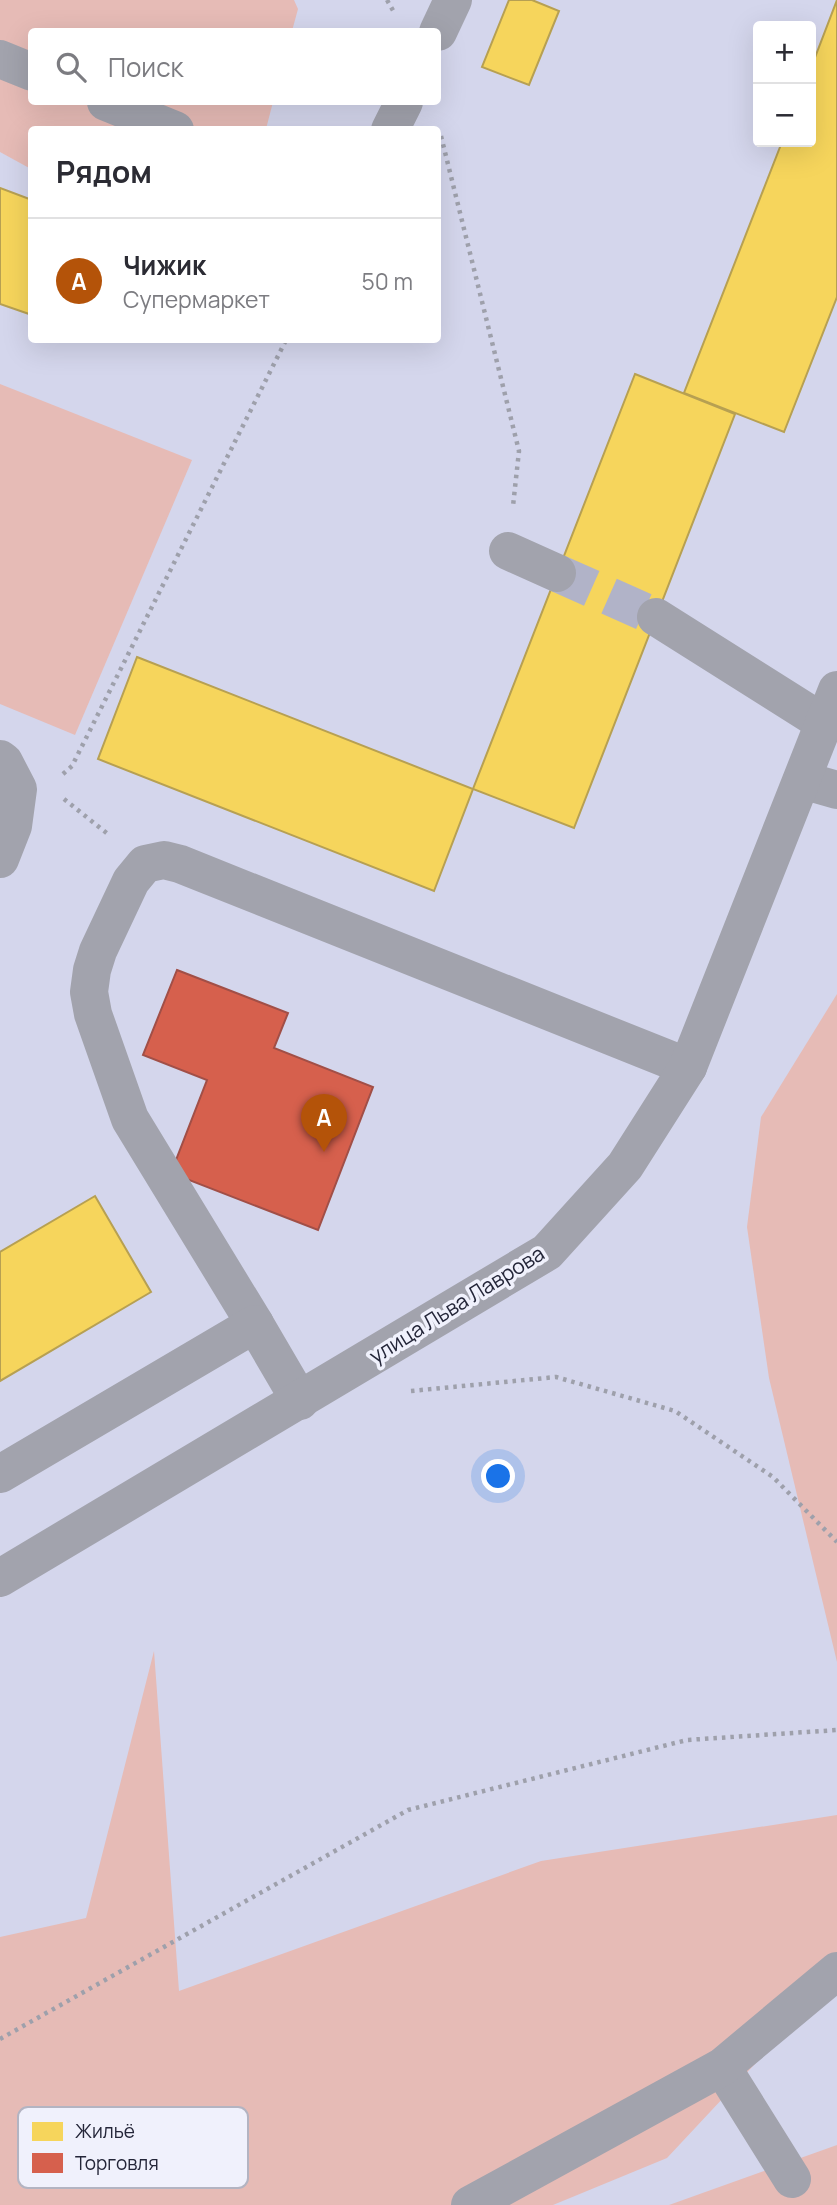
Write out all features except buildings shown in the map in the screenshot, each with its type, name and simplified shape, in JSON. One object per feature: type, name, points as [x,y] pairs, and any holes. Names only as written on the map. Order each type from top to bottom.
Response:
[{"type":"street","points":[[440,28],[453,0]]},
{"type":"street","points":[[0,59],[28,70]]},
{"type":"street","points":[[113,105],[165,126]]},
{"type":"street","points":[[392,126],[402,105]]},
{"type":"street","points":[[508,551],[557,573]]},
{"type":"street","points":[[656,617],[831,707]]},
{"type":"street","name":"улица Льва Лаврова","points":[[0,1578],[547,1252],[625,1166],[688,1067],[819,785],[831,707]]},
{"type":"street","points":[[0,859],[13,826],[23,778]]},
{"type":"street","points":[[300,1401],[130,1119],[93,1014],[89,992],[98,951],[131,881],[145,864],[164,860],[180,864],[688,1067]]},
{"type":"street","points":[[0,1475],[255,1324]]},
{"type":"street","points":[[470,2205],[722,2067],[837,1971]]},
{"type":"street","points":[[722,2067],[792,2179]]},
{"type":"path","points":[[441,136],[519,451],[508,551]]},
{"type":"path","points":[[23,778],[72,766],[284,343]]},
{"type":"path","points":[[23,778],[145,864]]},
{"type":"path","points":[[408,1391],[556,1377],[675,1411],[773,1477],[837,1542]]},
{"type":"path","points":[[0,2039],[408,1810],[687,1740],[837,1730]]},
{"type":"shaded area","points":[[0,0],[294,0],[298,9],[293,28],[28,28],[28,105],[272,105],[267,126],[28,126],[28,167],[0,152]]},
{"type":"shaded area","points":[[0,384],[192,460],[75,735],[0,704]]},
{"type":"shaded area","points":[[837,994],[837,1662],[769,1378],[747,1227],[761,1117]]},
{"type":"shaded area","points":[[154,1651],[179,1991],[541,1861],[837,1815],[837,1976],[667,2158],[553,2205],[0,2205],[0,1937],[86,1918]]},
{"type":"shaded area","points":[[837,2145],[837,2205],[669,2205]]},
{"type":"tunnel","points":[[557,573],[656,617]]},
{"type":"place","name":"Чижик","points":[[324,1152]]}]
